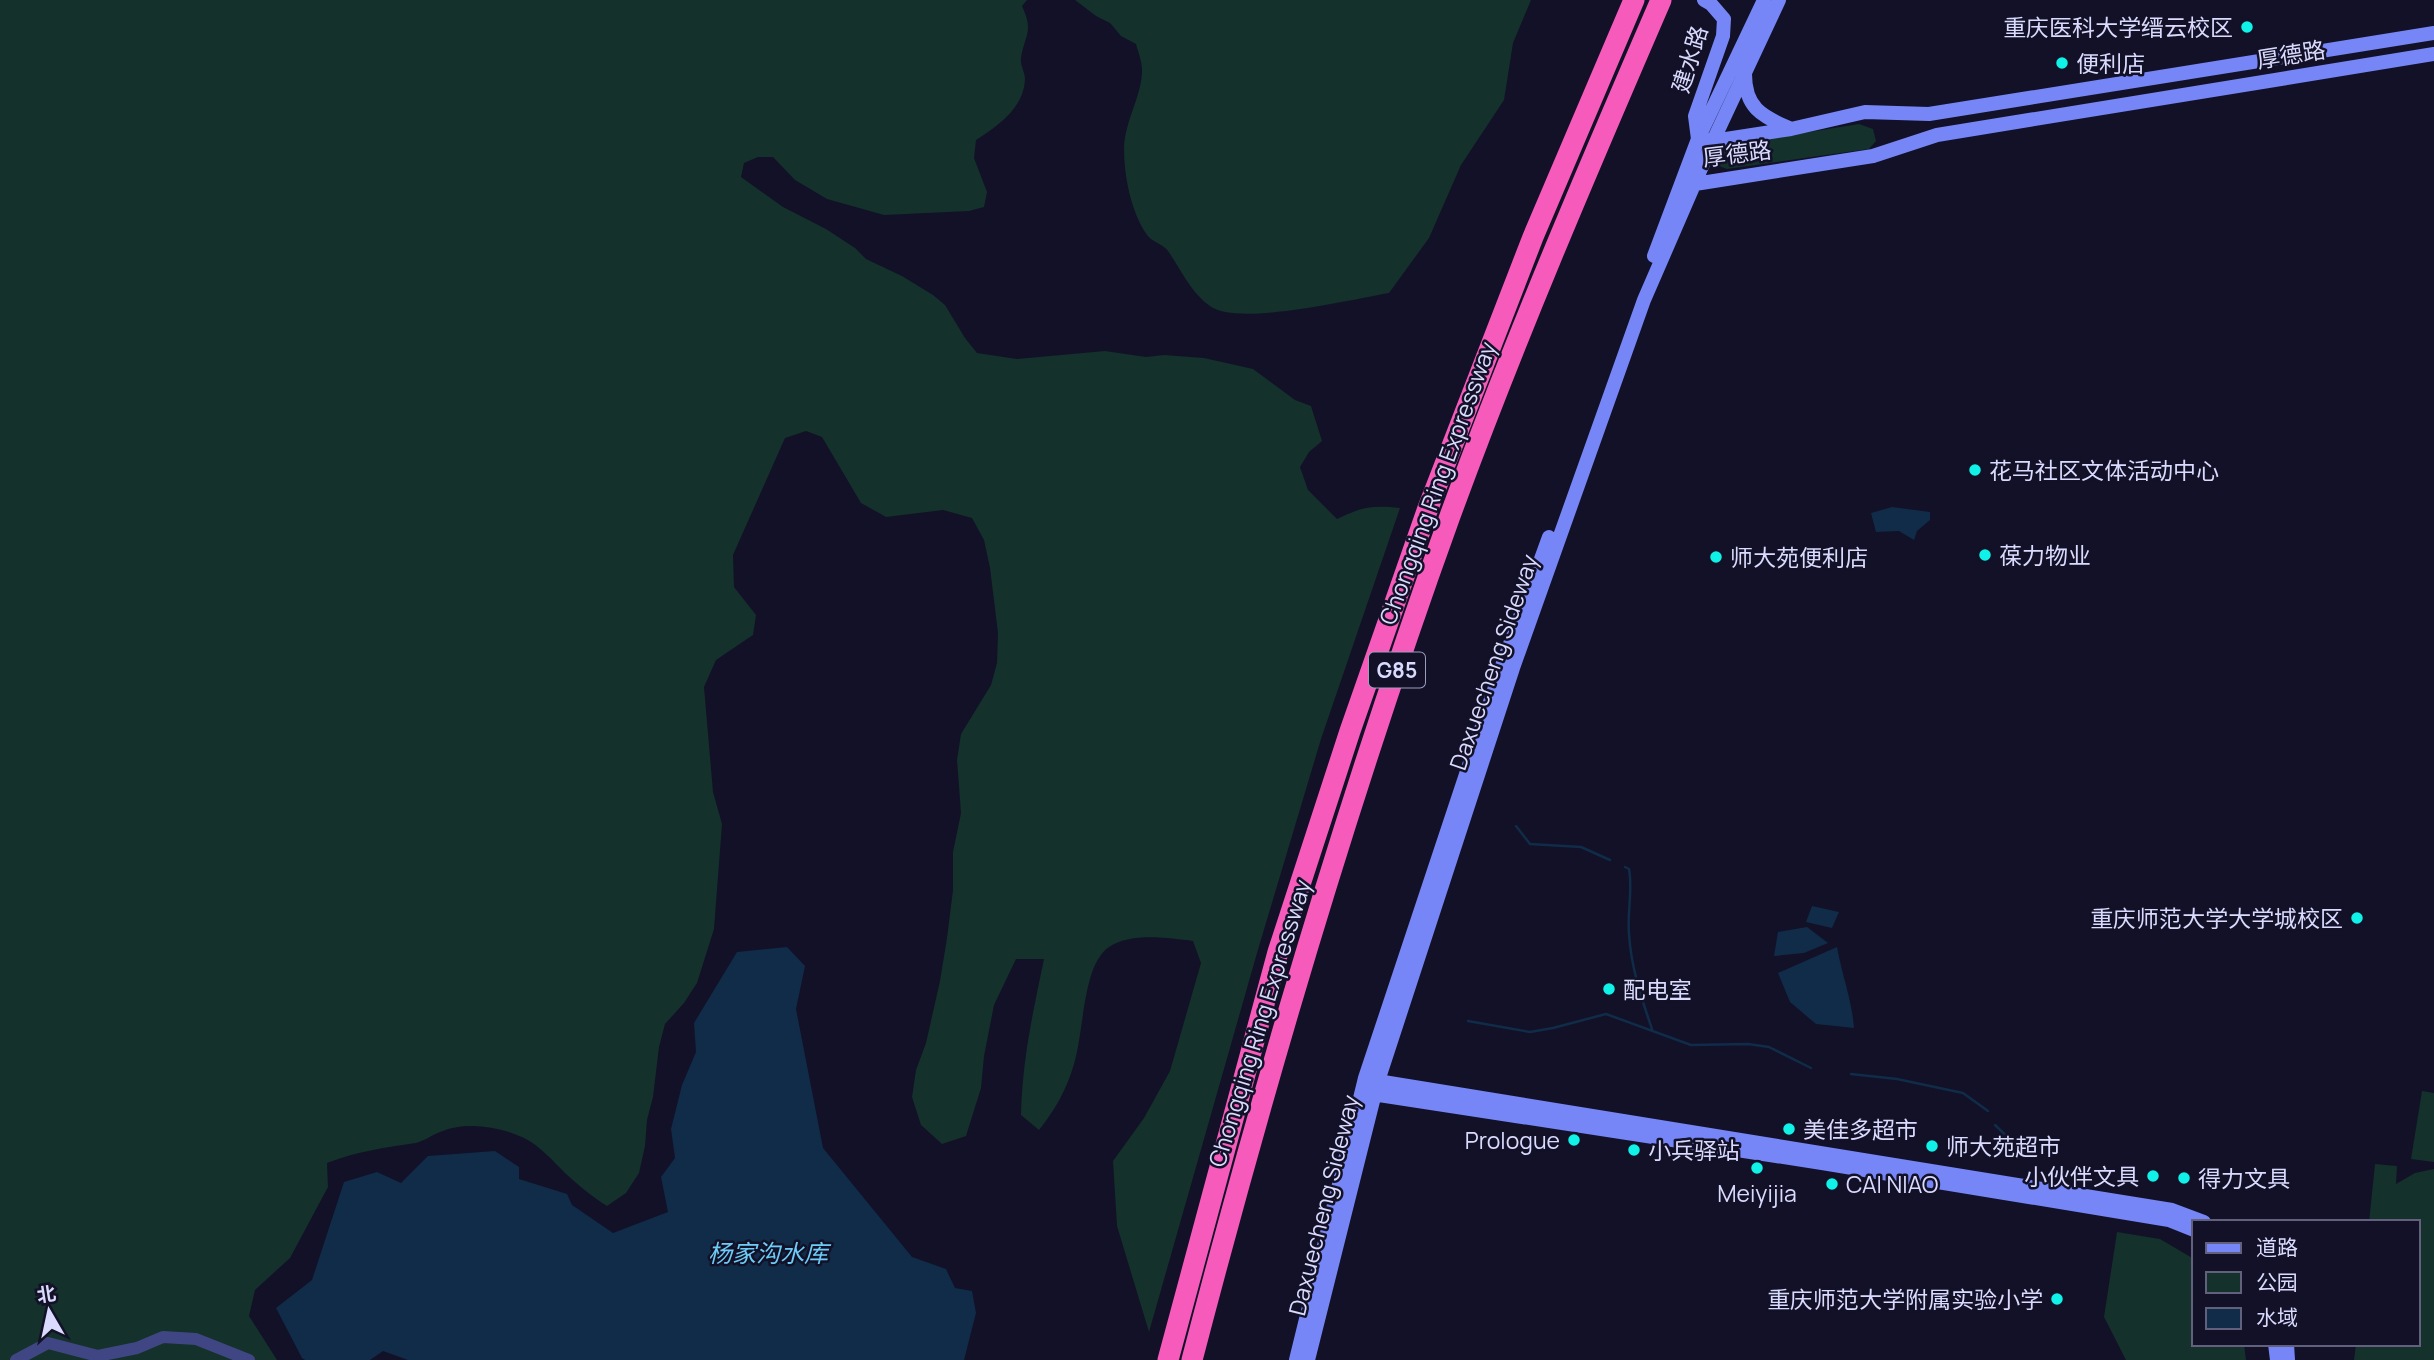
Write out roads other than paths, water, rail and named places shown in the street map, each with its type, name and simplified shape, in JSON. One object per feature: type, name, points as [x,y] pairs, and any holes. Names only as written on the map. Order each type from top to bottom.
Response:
[{"type":"highway","name":"Chongqing Ring Expressway","points":[[1168,1360],[1278,952],[1350,731],[1428,508],[1528,250],[1634,0]]},
{"type":"highway","name":"Chongqing Ring Expressway","points":[[1192,1360],[1239,1178],[1304,962],[1375,736],[1446,529],[1555,245],[1661,0]]},
{"type":"street","name":"建水路","points":[[1704,0],[1724,19],[1723,36],[1695,116],[1705,140]]},
{"type":"street","name":"Daxuecheng Sideway","points":[[1296,1360],[1369,1086],[1502,666],[1705,140],[1764,0]]},
{"type":"street","name":"Daxuecheng Sideway","points":[[1705,140],[1745,73],[1779,0]]},
{"type":"street","name":"厚德路","points":[[2434,33],[1928,114],[1866,112],[1791,129],[1705,140],[1695,184],[1873,156],[1937,135],[2434,54]]},
{"type":"street","points":[[1745,73],[1745,89],[1751,105],[1771,121],[1791,129]]},
{"type":"street","name":"Daxuecheng Sideway","points":[[1308,1360],[1369,1086],[1644,300],[1695,184]]},
{"type":"street","points":[[1369,1086],[2172,1210],[2199,1220]]},
{"type":"street","points":[[1369,1086],[2169,1220],[2192,1229]]},
{"type":"street","points":[[16,1360],[48,1343],[97,1356],[137,1348],[163,1337],[196,1339],[249,1360]]},
{"type":"water","points":[[1892,507],[1930,512],[1930,520],[1917,531],[1914,540],[1899,531],[1876,532],[1871,513]]},
{"type":"water","points":[[1812,906],[1839,912],[1832,928],[1806,922]]},
{"type":"water","points":[[1807,927],[1828,943],[1804,953],[1774,956],[1778,932]]},
{"type":"water","name":"杨家沟水库","points":[[787,947],[805,966],[796,1009],[823,1148],[912,1257],[946,1269],[955,1288],[972,1291],[976,1313],[964,1360],[408,1360],[383,1351],[370,1360],[302,1358],[276,1308],[312,1280],[344,1182],[377,1172],[401,1183],[428,1156],[495,1151],[519,1167],[519,1179],[567,1194],[572,1205],[613,1233],[668,1212],[661,1177],[675,1158],[671,1129],[682,1085],[696,1052],[694,1023],[737,952]]},
{"type":"water","points":[[1837,947],[1854,1028],[1816,1024],[1790,1002],[1778,973]]},
{"type":"waterway","points":[[1516,826],[1530,844],[1581,847],[1610,860]]},
{"type":"waterway","points":[[1625,867],[1629,869],[1630,877],[1630,946],[1640,994],[1652,1029]]},
{"type":"waterway","points":[[1468,1021],[1530,1032],[1606,1014],[1691,1045],[1748,1044],[1769,1047],[1811,1068]]},
{"type":"waterway","points":[[1851,1074],[1897,1079],[1963,1093],[1988,1111]]},
{"type":"waterway","points":[[1995,1125],[2020,1149]]},
{"type":"place","name":"重庆医科大学缙云校区","points":[[2247,27]]},
{"type":"place","name":"便利店","points":[[2062,63]]},
{"type":"place","name":"花马社区文体活动中心","points":[[1975,470]]},
{"type":"place","name":"葆力物业","points":[[1985,555]]},
{"type":"place","name":"师大苑便利店","points":[[1716,557]]},
{"type":"place","name":"重庆师范大学大学城校区","points":[[2357,918]]},
{"type":"place","name":"配电室","points":[[1609,989]]},
{"type":"place","name":"美佳多超市","points":[[1789,1129]]},
{"type":"place","name":"Prologue","points":[[1574,1140]]},
{"type":"place","name":"师大苑超市","points":[[1932,1146]]},
{"type":"place","name":"小兵驿站","points":[[1634,1150]]},
{"type":"place","name":"Meiyijia","points":[[1757,1168]]},
{"type":"place","name":"小伙伴文具","points":[[2153,1176]]},
{"type":"place","name":"得力文具","points":[[2184,1178]]},
{"type":"place","name":"CAI NIAO","points":[[1832,1184]]},
{"type":"place","name":"重庆师范大学附属实验小学","points":[[2057,1299]]}]
